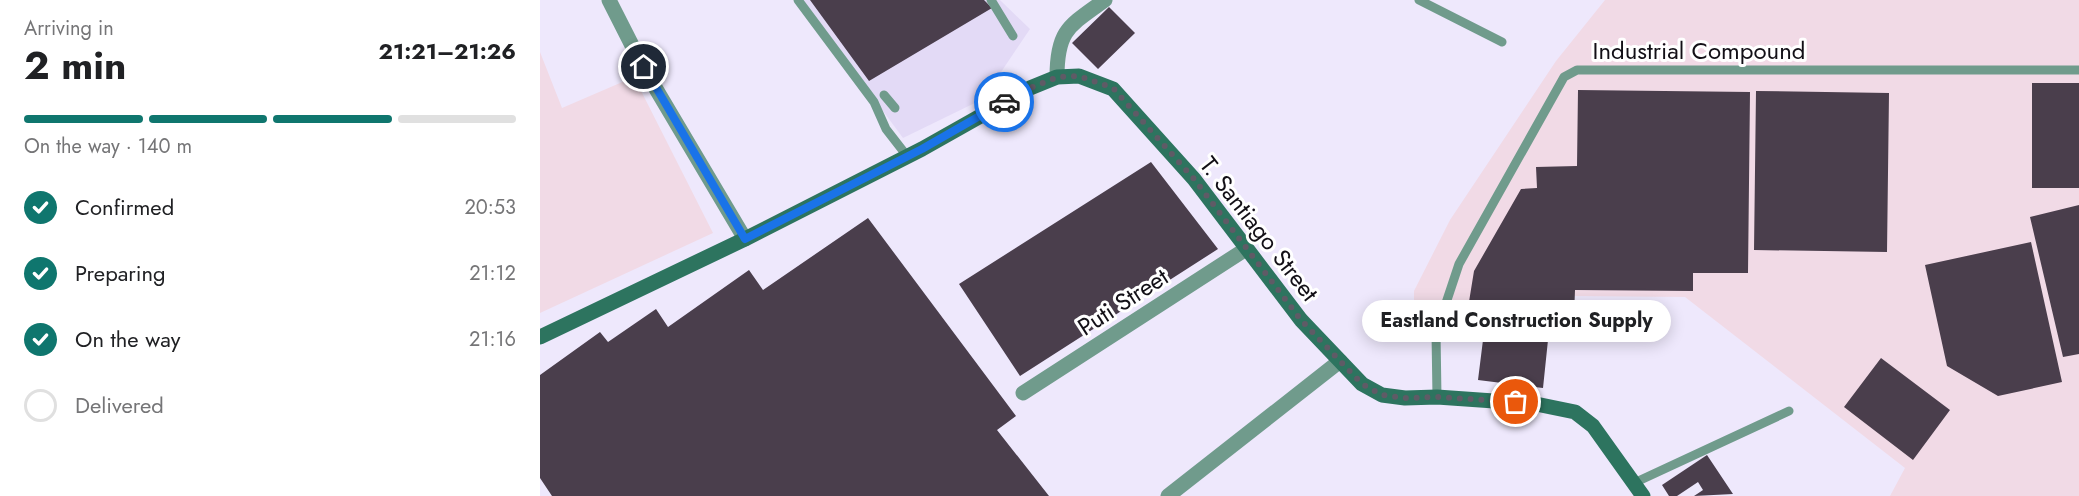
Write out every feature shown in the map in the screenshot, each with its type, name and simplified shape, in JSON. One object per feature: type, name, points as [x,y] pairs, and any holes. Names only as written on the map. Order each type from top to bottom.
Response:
[{"type":"main road","name":"T. Santiago Street","points":[[540,337],[745,239],[907,156],[1030,88],[1058,77],[1079,76],[1113,88],[1194,179],[1301,320],[1362,384],[1382,395],[1405,398],[1437,397],[1536,404],[1575,411],[1593,426],[1638,490]]},
{"type":"street","points":[[609,0],[644,67],[745,239]]},
{"type":"street","points":[[1058,77],[1057,51],[1063,35],[1076,21],[1105,0]]},
{"type":"street","name":"Puti Street","points":[[1023,393],[1246,249]]},
{"type":"street","points":[[1168,496],[1340,362]]},
{"type":"lane","points":[[798,0],[874,102],[886,129],[907,156]]},
{"type":"lane","points":[[991,0],[1013,36]]},
{"type":"lane","points":[[1419,0],[1502,42]]},
{"type":"lane","name":"Industrial Compound","points":[[1437,397],[1436,333],[1459,264],[1564,77],[1577,70],[2079,69]]},
{"type":"lane","points":[[884,95],[895,108]]},
{"type":"lane","points":[[1638,490],[1789,411]]},
{"type":"shaded area","points":[[801,0],[1000,0],[1030,29],[983,99],[903,138]]},
{"type":"shaded area","points":[[1605,0],[2079,0],[2079,496],[1890,496],[1905,468],[1685,297],[1571,296],[1570,326],[1414,323],[1414,291],[1450,220],[1556,61]]},
{"type":"shaded area","points":[[540,52],[562,108],[634,77],[713,233],[540,313]]},
{"type":"building","points":[[810,0],[984,0],[992,8],[869,81]]},
{"type":"building","points":[[1109,7],[1135,33],[1098,69],[1072,43]]},
{"type":"building","points":[[2032,83],[2079,83],[2079,188],[2032,188]]},
{"type":"building","points":[[1578,90],[1750,92],[1748,273],[1693,273],[1693,291],[1575,290],[1574,316],[1467,314],[1474,271],[1521,189],[1537,188],[1536,167],[1577,166]]},
{"type":"building","points":[[1756,91],[1889,93],[1887,252],[1754,250]]},
{"type":"building","points":[[1151,162],[1218,249],[1020,376],[959,284]]},
{"type":"building","points":[[2079,205],[2079,354],[2063,357],[2030,217]]},
{"type":"building","points":[[868,218],[1016,416],[997,430],[1049,496],[552,496],[540,478],[540,375],[600,332],[608,342],[656,309],[668,327],[749,270],[763,290]]},
{"type":"building","points":[[2031,242],[2062,382],[1998,396],[1947,366],[1925,265]]},
{"type":"building","points":[[1484,332],[1548,340],[1543,388],[1478,380]]},
{"type":"building","points":[[1881,358],[1950,410],[1913,460],[1844,407]]},
{"type":"building","points":[[1707,455],[1733,494],[1694,496],[1703,490],[1698,482],[1677,496],[1669,496],[1662,485]]},
{"type":"way so far","points":[[1004,102],[1058,77],[1079,76],[1113,88],[1194,179],[1301,320],[1362,384],[1382,395],[1405,398],[1437,397],[1516,402]]},
{"type":"place","name":"Eastland Construction Supply","points":[[1516,402]]},
{"type":"route","points":[[644,67],[745,239],[922,149],[1004,102]]}]
